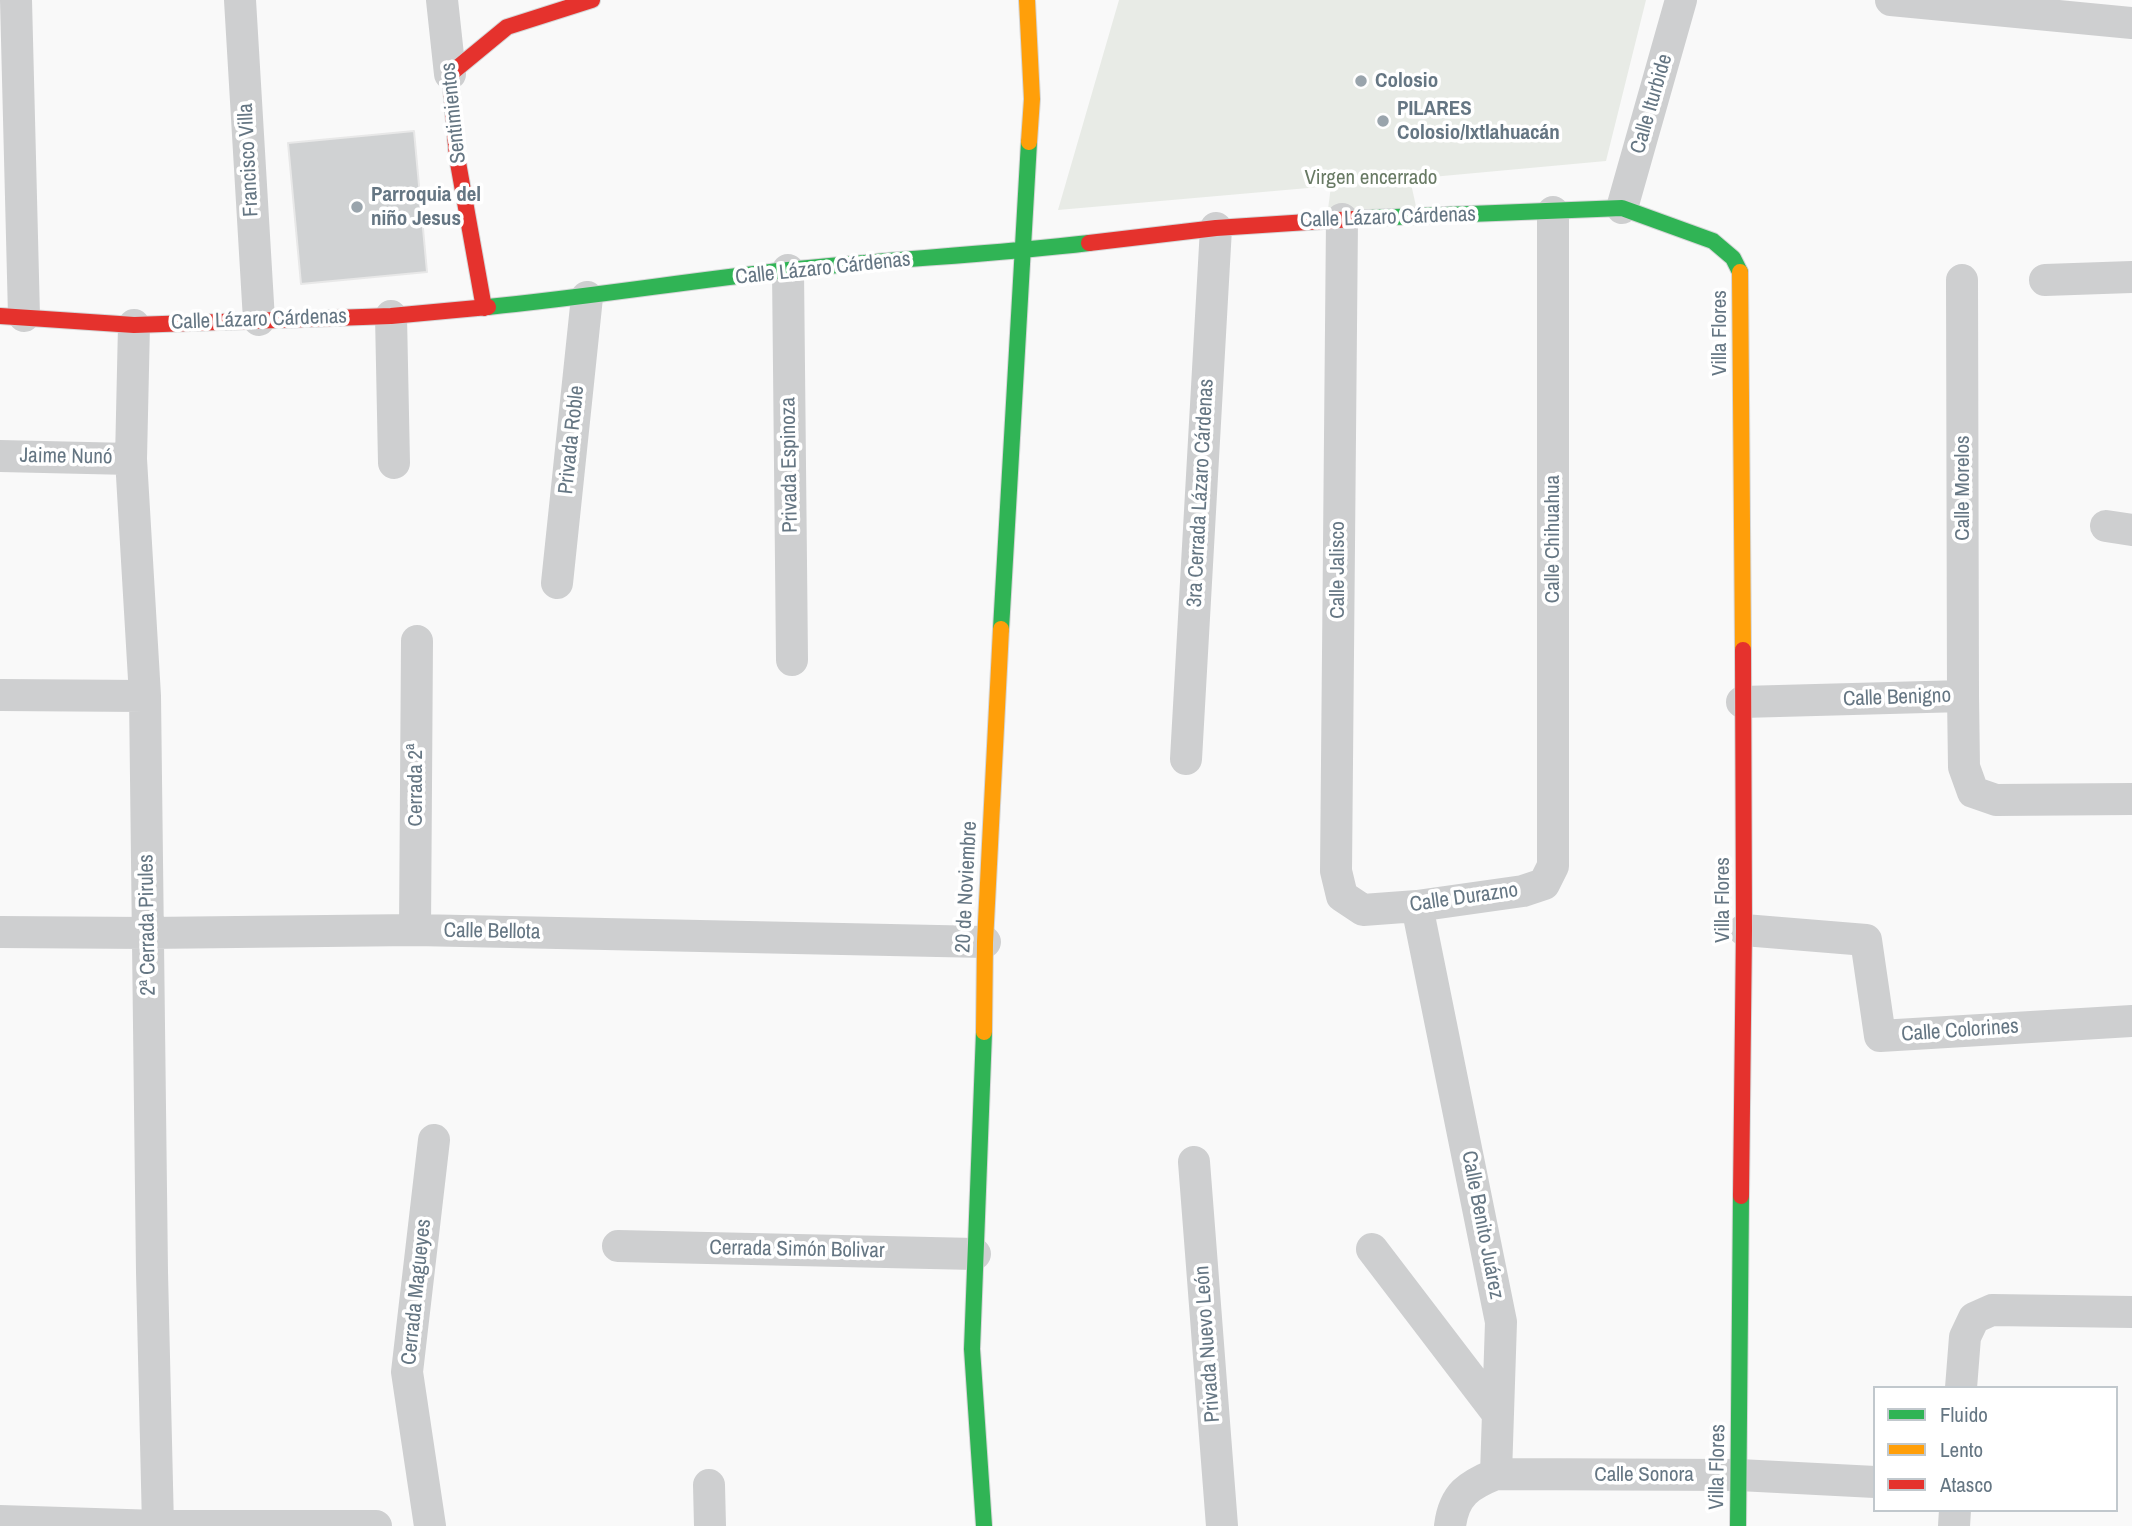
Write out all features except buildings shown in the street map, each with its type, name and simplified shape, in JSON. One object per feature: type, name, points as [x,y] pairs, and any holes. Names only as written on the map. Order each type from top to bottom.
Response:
[{"type":"street","name":"Calle Lázaro Cárdenas","points":[[16,0],[12,316],[134,325],[391,316],[587,297],[788,270],[1021,251],[1216,228],[1342,219],[1622,208]]},
{"type":"street","name":"Francisco Villa","points":[[240,0],[259,320]]},
{"type":"street","name":"Sentimientos","points":[[442,0],[457,157],[484,308]]},
{"type":"street","points":[[450,74],[507,27],[593,0]]},
{"type":"street","name":"20 de Noviembre","points":[[984,1526],[972,1349],[984,1050],[985,942],[1021,251],[1032,99],[1027,0]]},
{"type":"street","name":"Calle Iturbide","points":[[1622,208],[1681,0]]},
{"type":"street","points":[[1891,0],[2132,23]]},
{"type":"street","name":"Villa Flores","points":[[1622,208],[1713,241],[1733,258],[1741,274],[1744,930],[1738,1526]]},
{"type":"street","name":"Calle Chihuahua","points":[[1553,212],[1553,866]]},
{"type":"street","name":"Calle Jalisco","points":[[1342,219],[1336,871],[1342,896],[1363,910]]},
{"type":"street","name":"3ra Cerrada Lázaro Cárdenas","points":[[1186,759],[1216,228]]},
{"type":"street","name":"Privada Espinoza","points":[[788,270],[792,660]]},
{"type":"street","points":[[2045,280],[2132,277]]},
{"type":"street","name":"Calle Morelos","points":[[1962,280],[1963,696]]},
{"type":"street","name":"Privada Roble","points":[[557,583],[587,297]]},
{"type":"street","points":[[391,316],[394,463]]},
{"type":"street","name":"2ª Cerrada Pirules","points":[[134,325],[131,459],[145,696],[158,1526]]},
{"type":"street","name":"Jaime Nunó","points":[[0,456],[131,459]]},
{"type":"street","name":"Cerrada 2ª","points":[[415,930],[417,641]]},
{"type":"street","points":[[0,695],[145,696]]},
{"type":"street","name":"Calle Benigno","points":[[1742,702],[1963,696],[1964,767],[1973,792],[1996,800],[2132,799]]},
{"type":"street","name":"Calle Durazno","points":[[1363,910],[1417,906],[1523,891],[1544,884],[1553,866]]},
{"type":"street","name":"Calle Benito Juárez","points":[[1417,906],[1501,1322],[1496,1474]]},
{"type":"street","name":"Calle Bellota","points":[[0,932],[415,930],[985,942]]},
{"type":"street","name":"Calle Colorines","points":[[1744,930],[1866,940],[1880,1036],[2132,1021]]},
{"type":"street","name":"Cerrada Magueyes","points":[[430,1526],[407,1372],[434,1140]]},
{"type":"street","name":"Privada Nuevo León","points":[[1194,1162],[1222,1526]]},
{"type":"street","name":"Cerrada Simón Bolivar","points":[[618,1246],[975,1254]]},
{"type":"street","points":[[1372,1249],[1498,1414]]},
{"type":"street","points":[[1961,1386],[1965,1337],[1974,1318],[1992,1310],[2132,1311]]},
{"type":"street","points":[[1450,1526],[1456,1500],[1474,1483],[1496,1474]]},
{"type":"street","name":"Calle Sonora","points":[[1496,1474],[1739,1475],[1873,1482]]},
{"type":"street","points":[[709,1485],[710,1526]]},
{"type":"street","points":[[0,1521],[158,1526],[376,1526]]},
{"type":"green space","name":"Colosio","points":[[1119,0],[1646,0],[1606,161],[1410,179],[1417,211],[1327,217],[1331,186],[1058,210]]},
{"type":"traffic: fast","points":[[1001,629],[1029,142]]},
{"type":"traffic: fast","points":[[1369,218],[1622,208],[1713,241],[1733,258],[1740,272]]},
{"type":"traffic: fast","points":[[488,307],[788,270],[1089,243]]},
{"type":"traffic: fast","points":[[984,1032],[972,1349],[984,1526]]},
{"type":"traffic: fast","points":[[1738,1526],[1741,1196]]},
{"type":"traffic: slow","points":[[1027,0],[1032,99],[1029,142]]},
{"type":"traffic: slow","points":[[1740,272],[1743,650]]},
{"type":"traffic: slow","points":[[984,1032],[985,942],[1001,629]]},
{"type":"traffic: jam","points":[[484,308],[457,157],[450,74],[507,27],[592,0]]},
{"type":"traffic: jam","points":[[1089,243],[1216,228],[1369,218]]},
{"type":"traffic: jam","points":[[0,316],[134,325],[391,316],[488,307]]},
{"type":"traffic: jam","points":[[1741,1196],[1743,650]]},
{"type":"place","name":"Colosio","points":[[1361,81]]},
{"type":"place","name":"PILARES Colosio/Ixtlahuacán","points":[[1383,121]]},
{"type":"place","name":"Parroquia del niño Jesus","points":[[357,207]]},
{"type":"park label","name":"Virgen encerrado","points":[[1371,178]]}]
